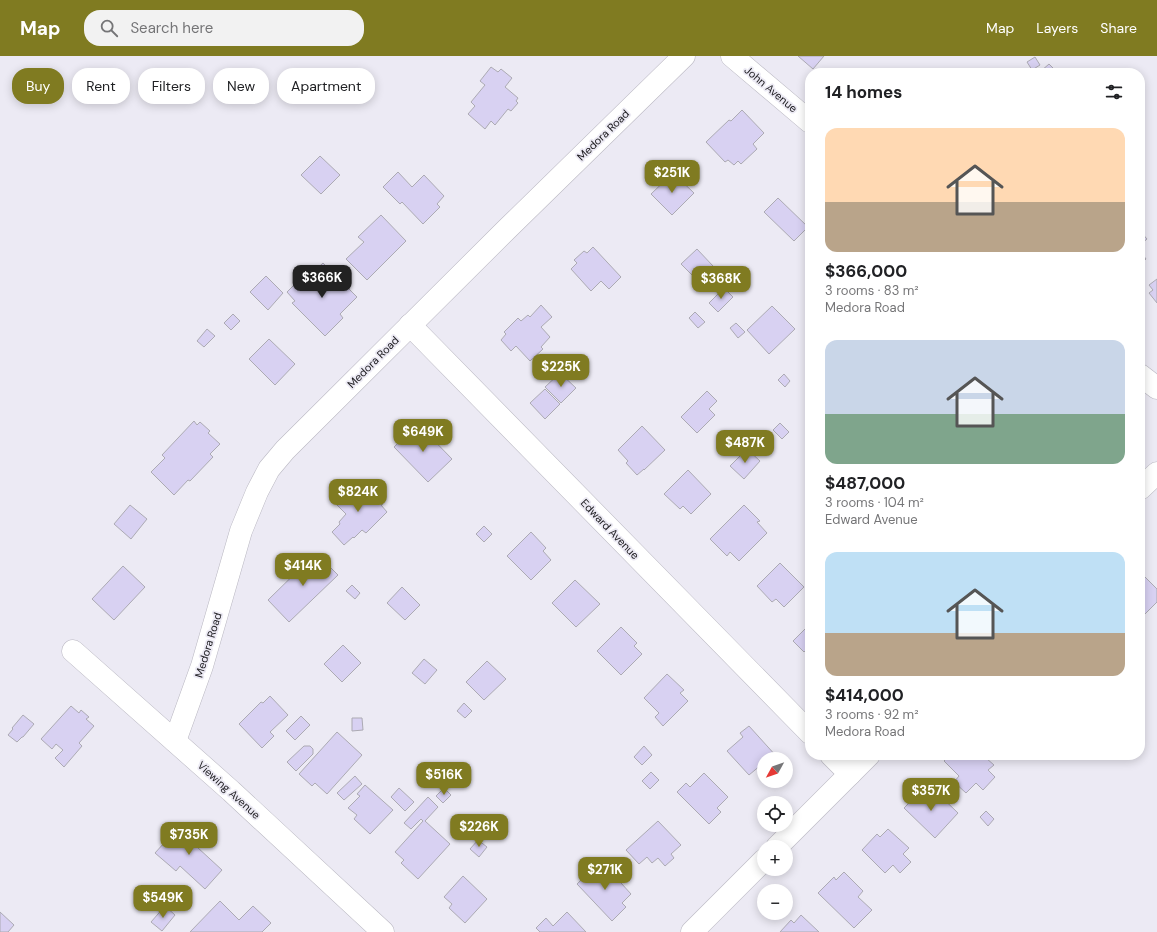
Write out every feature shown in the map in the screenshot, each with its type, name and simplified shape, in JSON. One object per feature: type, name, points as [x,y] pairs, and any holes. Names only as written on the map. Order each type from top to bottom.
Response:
[{"type":"street","name":"Medora Road","points":[[175,741],[202,666],[241,531],[256,492],[269,469],[285,450],[410,325],[684,56]]},
{"type":"street","name":"John Avenue","points":[[732,56],[805,118]]},
{"type":"street","name":"Edward Avenue","points":[[410,325],[805,728]]},
{"type":"street","points":[[1145,379],[1157,388]]},
{"type":"street","points":[[1145,484],[1157,473]]},
{"type":"street","name":"Viewing Avenue","points":[[73,651],[237,796],[383,932]]},
{"type":"street","points":[[836,760],[850,774]]},
{"type":"street","points":[[784,840],[864,760]]},
{"type":"street","points":[[692,932],[757,867]]},
{"type":"building","points":[[798,56],[824,56],[814,68],[812,68]]},
{"type":"building","points":[[1035,57],[1040,65],[1035,68],[1031,68],[1027,62]]},
{"type":"building","points":[[1049,64],[1053,68],[1044,68]]},
{"type":"building","points":[[491,67],[498,72],[501,69],[512,78],[505,87],[518,98],[516,101],[518,103],[511,111],[508,109],[495,125],[491,121],[485,129],[468,114],[475,106],[471,102],[485,85],[480,81]]},
{"type":"building","points":[[742,110],[764,133],[753,144],[757,149],[741,164],[738,161],[734,165],[728,160],[725,162],[706,142]]},
{"type":"building","points":[[320,156],[340,175],[321,194],[301,175]]},
{"type":"building","points":[[398,172],[412,187],[424,175],[444,196],[437,204],[440,207],[423,224],[402,202],[400,204],[383,187]]},
{"type":"building","points":[[673,173],[694,193],[672,215],[651,194]]},
{"type":"building","points":[[778,198],[805,224],[805,230],[794,241],[764,212]]},
{"type":"building","points":[[381,215],[406,241],[367,280],[346,259],[364,242],[358,237]]},
{"type":"building","points":[[593,247],[621,277],[609,289],[601,281],[591,291],[571,269],[577,263],[574,260],[584,251],[587,253]]},
{"type":"building","points":[[697,249],[713,266],[698,281],[681,264]]},
{"type":"building","points":[[323,263],[357,297],[340,314],[343,318],[325,336],[292,303],[295,301],[287,292],[300,279],[308,287],[310,285],[305,280]]},
{"type":"building","points":[[266,276],[283,293],[268,310],[250,292]]},
{"type":"building","points":[[1157,279],[1157,303],[1149,293],[1153,290],[1149,285]]},
{"type":"building","points":[[724,288],[733,297],[718,312],[709,303]]},
{"type":"building","points":[[541,305],[552,317],[541,327],[550,337],[541,347],[543,349],[530,361],[516,346],[511,351],[501,340],[506,334],[504,332],[518,318],[521,321],[528,315],[530,317]]},
{"type":"building","points":[[772,306],[795,329],[769,354],[747,330]]},
{"type":"building","points":[[695,312],[705,322],[698,328],[689,318]]},
{"type":"building","points":[[233,314],[240,321],[231,330],[224,323]]},
{"type":"building","points":[[736,323],[745,332],[738,338],[730,328]]},
{"type":"building","points":[[207,329],[215,336],[204,347],[197,341]]},
{"type":"building","points":[[269,339],[295,364],[275,385],[249,359]]},
{"type":"building","points":[[560,373],[576,388],[561,403],[545,387]]},
{"type":"building","points":[[784,374],[790,381],[785,387],[778,380]]},
{"type":"building","points":[[545,389],[560,404],[545,419],[530,403]]},
{"type":"building","points":[[707,391],[717,401],[709,409],[715,415],[697,433],[681,417]]},
{"type":"building","points":[[194,421],[197,425],[200,422],[210,431],[208,433],[220,444],[210,454],[213,457],[174,495],[151,472],[165,458],[162,455]]},
{"type":"building","points":[[780,423],[789,432],[782,439],[773,430]]},
{"type":"building","points":[[418,424],[452,459],[428,482],[394,447]]},
{"type":"building","points":[[642,426],[665,450],[637,475],[626,463],[628,461],[618,450]]},
{"type":"building","points":[[747,449],[760,461],[744,479],[730,466]]},
{"type":"building","points":[[688,470],[711,494],[691,514],[683,506],[680,509],[664,494]]},
{"type":"building","points":[[360,481],[383,504],[381,505],[387,512],[366,533],[362,530],[344,545],[332,532],[340,524],[339,522],[346,514],[336,504]]},
{"type":"building","points":[[130,505],[147,519],[131,539],[114,524]]},
{"type":"building","points":[[744,505],[760,521],[757,522],[767,533],[739,561],[730,552],[727,556],[710,539]]},
{"type":"building","points":[[484,526],[492,534],[484,542],[476,534]]},
{"type":"building","points":[[531,532],[546,548],[543,551],[551,560],[531,580],[507,556]]},
{"type":"building","points":[[316,553],[338,575],[289,622],[268,600]]},
{"type":"building","points":[[780,563],[804,587],[784,607],[776,599],[772,602],[757,586]]},
{"type":"building","points":[[123,566],[145,587],[114,620],[92,599]]},
{"type":"building","points":[[1145,577],[1157,589],[1157,602],[1145,614]]},
{"type":"building","points":[[575,580],[600,604],[576,627],[552,603]]},
{"type":"building","points":[[352,585],[360,593],[355,599],[346,591]]},
{"type":"building","points":[[402,587],[420,605],[405,620],[387,603]]},
{"type":"building","points":[[621,627],[637,643],[634,646],[642,654],[621,675],[597,651]]},
{"type":"building","points":[[805,629],[804,652],[793,641]]},
{"type":"building","points":[[343,645],[361,663],[342,682],[324,664]]},
{"type":"building","points":[[424,659],[437,670],[425,684],[412,673]]},
{"type":"building","points":[[487,661],[506,679],[484,700],[466,682]]},
{"type":"building","points":[[667,674],[684,690],[680,693],[688,701],[663,726],[655,717],[659,713],[644,698]]},
{"type":"building","points":[[270,696],[288,715],[270,732],[274,736],[262,748],[239,724],[261,702],[263,703]]},
{"type":"building","points":[[464,703],[472,711],[465,718],[457,711]]},
{"type":"building","points":[[71,706],[79,713],[81,710],[89,717],[86,719],[94,726],[79,743],[82,746],[64,767],[55,758],[63,750],[56,744],[52,749],[41,739]]},
{"type":"building","points":[[23,715],[34,724],[17,742],[8,735]]},
{"type":"building","points":[[301,716],[310,725],[295,740],[286,731]]},
{"type":"building","points":[[352,718],[362,718],[363,730],[352,731]]},
{"type":"building","points":[[749,726],[772,752],[757,752],[757,768],[749,775],[727,751],[743,737],[740,733]]},
{"type":"building","points":[[337,732],[362,755],[327,794],[315,783],[312,786],[299,774]]},
{"type":"building","points":[[304,746],[310,746],[313,749],[313,754],[296,771],[287,762]]},
{"type":"building","points":[[644,746],[652,755],[642,765],[634,757]]},
{"type":"building","points":[[988,760],[994,765],[988,770],[995,777],[983,790],[976,783],[966,793],[954,782],[959,776],[944,761]]},
{"type":"building","points":[[651,772],[659,780],[650,789],[642,781]]},
{"type":"building","points":[[704,773],[728,797],[717,808],[721,812],[709,824],[677,792],[686,783],[690,787]]},
{"type":"building","points":[[355,776],[362,784],[344,800],[337,793]]},
{"type":"building","points":[[365,785],[393,810],[370,834],[354,819],[357,815],[348,808],[360,796],[357,794]]},
{"type":"building","points":[[931,787],[958,813],[935,838],[904,808],[920,792],[923,795]]},
{"type":"building","points":[[399,788],[414,802],[405,811],[391,797]]},
{"type":"building","points":[[444,788],[451,795],[443,803],[436,796]]},
{"type":"building","points":[[428,797],[438,807],[425,821],[450,844],[418,879],[401,863],[404,860],[395,852],[423,821],[421,819],[411,829],[404,823]]},
{"type":"building","points":[[986,811],[994,819],[988,826],[980,817]]},
{"type":"building","points":[[658,821],[681,845],[671,854],[674,858],[665,866],[658,858],[652,863],[647,857],[639,864],[626,850]]},
{"type":"building","points":[[183,822],[203,840],[197,847],[222,870],[205,889],[180,866],[176,871],[155,853]]},
{"type":"building","points":[[888,829],[909,848],[903,854],[911,862],[900,873],[893,865],[885,873],[862,850],[877,834],[880,837]]},
{"type":"building","points":[[478,840],[487,847],[479,857],[470,849]]},
{"type":"building","points":[[601,861],[631,894],[622,903],[626,907],[612,921],[577,884]]},
{"type":"building","points":[[844,872],[863,891],[858,897],[872,910],[854,928],[818,893],[834,877],[836,880]]},
{"type":"building","points":[[463,876],[487,899],[465,923],[449,908],[452,904],[444,897]]},
{"type":"building","points":[[220,901],[239,920],[253,906],[271,923],[262,932],[190,932]]},
{"type":"building","points":[[165,906],[175,915],[162,931],[151,922]]},
{"type":"building","points":[[0,912],[14,925],[8,932],[0,932]]},
{"type":"building","points":[[567,912],[586,932],[540,932],[536,928],[546,918],[553,926]]},
{"type":"building","points":[[801,915],[819,932],[780,932],[791,920],[794,923]]}]
